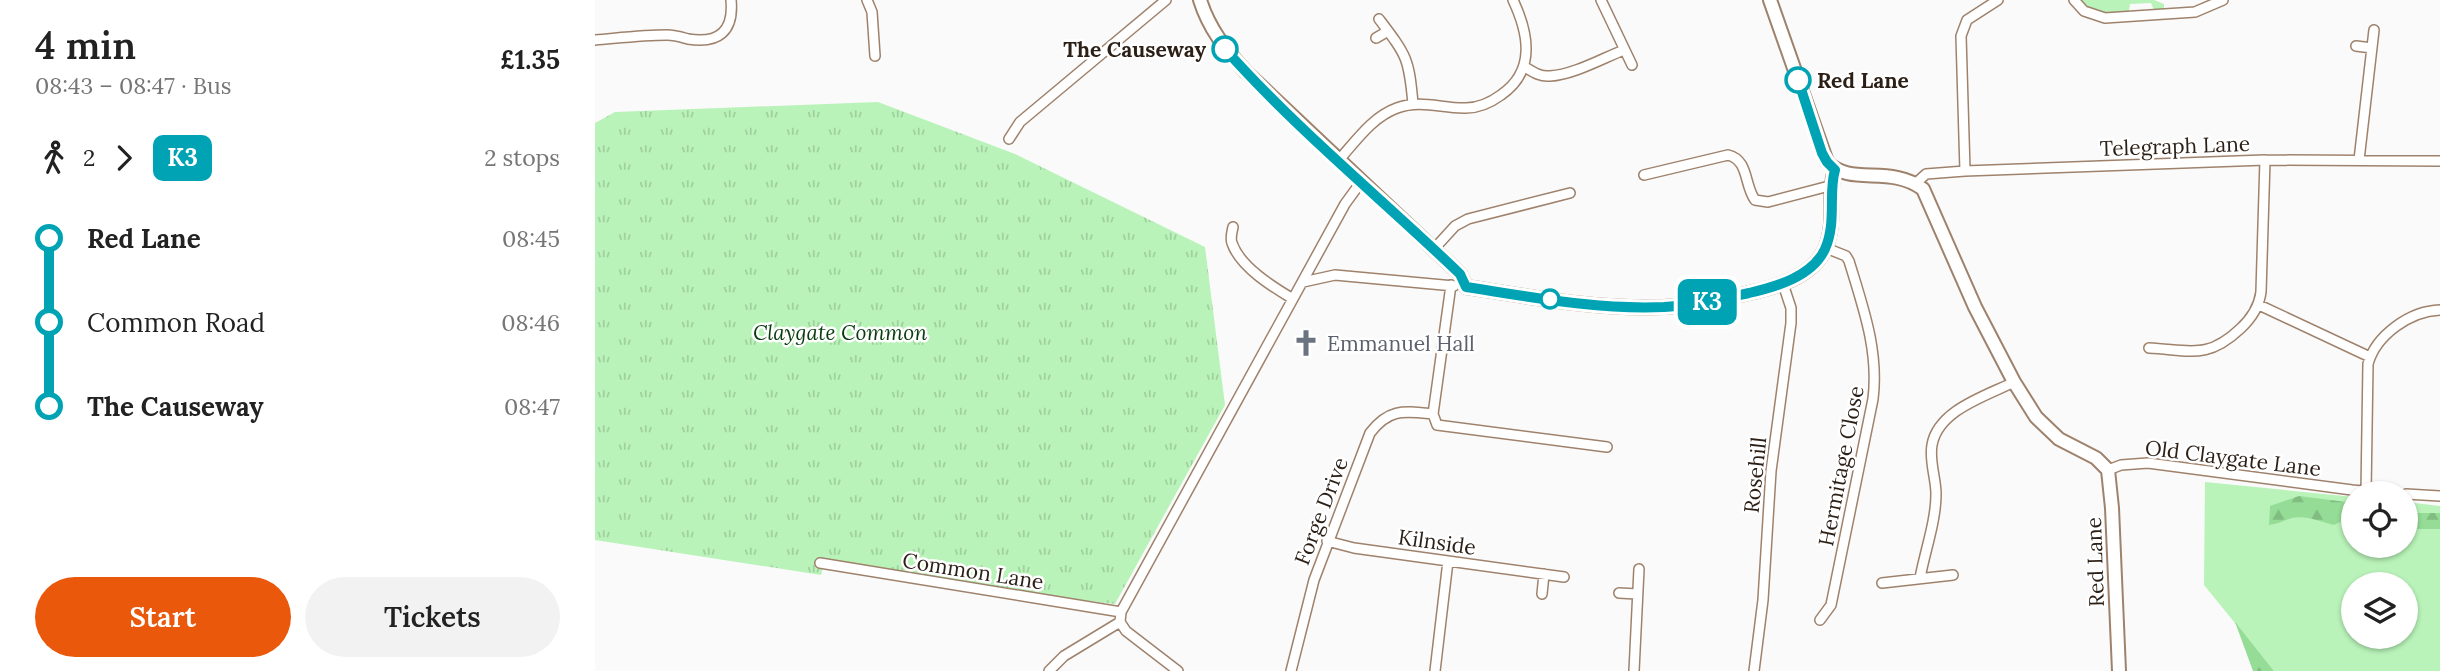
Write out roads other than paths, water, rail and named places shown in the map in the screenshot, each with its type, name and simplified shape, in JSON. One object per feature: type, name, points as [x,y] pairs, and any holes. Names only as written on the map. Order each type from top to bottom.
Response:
[{"type":"street","points":[[595,40],[669,35],[700,40],[714,38],[727,29],[731,20],[731,0]]},
{"type":"street","points":[[867,0],[872,12],[875,56]]},
{"type":"street","points":[[1009,139],[1020,122],[1166,0]]},
{"type":"street","points":[[1199,0],[1210,27],[1246,72],[1460,274],[1466,287]]},
{"type":"street","points":[[1338,161],[1382,115],[1413,104],[1475,108],[1505,93],[1525,67],[1526,33],[1513,0]]},
{"type":"street","points":[[1601,0],[1632,65]]},
{"type":"street","points":[[1770,0],[1827,162],[1835,170],[1857,174],[1895,175],[1923,189],[1975,307],[2014,382],[2046,429],[2059,439],[2096,458],[2108,470]]},
{"type":"street","points":[[1965,171],[1961,36],[1967,20],[1998,0]]},
{"type":"street","points":[[2074,0],[2084,11],[2105,18],[2195,12],[2223,0]]},
{"type":"street","points":[[1379,19],[1403,51],[1409,65],[1413,104]]},
{"type":"street","points":[[2359,160],[2374,30]]},
{"type":"street","points":[[1376,38],[1388,31]]},
{"type":"street","points":[[2356,46],[2372,48]]},
{"type":"street","points":[[1525,67],[1536,75],[1549,77],[1624,50]]},
{"type":"street","points":[[1644,175],[1728,155],[1736,156],[1741,161],[1755,200],[1768,202],[1795,197],[1833,185]]},
{"type":"street","points":[[2149,348],[2186,352],[2208,350],[2224,344],[2244,326],[2259,305],[2265,160]]},
{"type":"street","name":"Telegraph Lane","points":[[1915,184],[1926,174],[1965,171],[2265,160],[2440,161]]},
{"type":"street","points":[[1303,282],[1335,275],[1451,285],[1591,304],[1661,307],[1719,300],[1783,284],[1814,264],[1826,248],[1833,216],[1835,170]]},
{"type":"street","points":[[1049,671],[1064,656],[1120,617],[1345,204],[1361,182]]},
{"type":"street","points":[[1434,249],[1455,226],[1468,219],[1570,193]]},
{"type":"street","points":[[1233,227],[1231,242],[1241,257],[1270,285],[1293,299]]},
{"type":"street","name":"Hermitage Close","points":[[1820,620],[1831,605],[1873,399],[1876,365],[1849,261],[1841,253],[1826,248]]},
{"type":"street","name":"Rosehill","points":[[1754,671],[1763,600],[1771,471],[1791,323],[1791,308],[1783,284]]},
{"type":"street","points":[[1451,285],[1433,414],[1437,425],[1608,447]]},
{"type":"street","points":[[2259,305],[2370,357]]},
{"type":"street","points":[[2366,481],[2370,357],[2379,343],[2398,325],[2430,311],[2440,310]]},
{"type":"street","points":[[1920,578],[1935,506],[1936,479],[1931,445],[1937,430],[1954,412],[2014,382]]},
{"type":"street","name":"Forge Drive","points":[[1291,671],[1314,580],[1363,447],[1379,422],[1387,415],[1398,412],[1433,414]]},
{"type":"street","name":"Old Claygate Lane","points":[[2108,470],[2121,465],[2148,463],[2341,489]]},
{"type":"street","name":"Red Lane","points":[[2108,470],[2119,671]]},
{"type":"street","points":[[2418,495],[2440,496]]},
{"type":"street","name":"Kilnside","points":[[1327,541],[1354,548],[1564,577]]},
{"type":"street","points":[[1435,671],[1448,561]]},
{"type":"street","name":"Common Lane","points":[[820,563],[1120,617]]},
{"type":"street","points":[[1634,671],[1639,569]]},
{"type":"street","points":[[1542,594],[1544,574]]},
{"type":"street","points":[[1882,583],[1953,575]]},
{"type":"street","points":[[1619,593],[1637,594]]},
{"type":"street","points":[[1120,617],[1126,631],[1178,671]]},
{"type":"place","name":"The Causeway","points":[[1225,49]]},
{"type":"place","name":"Red Lane","points":[[1798,80]]},
{"type":"place","name":"Emmanuel Hall","points":[[1306,343]]},
{"type":"park label","name":"Claygate Common","points":[[840,332]]}]
